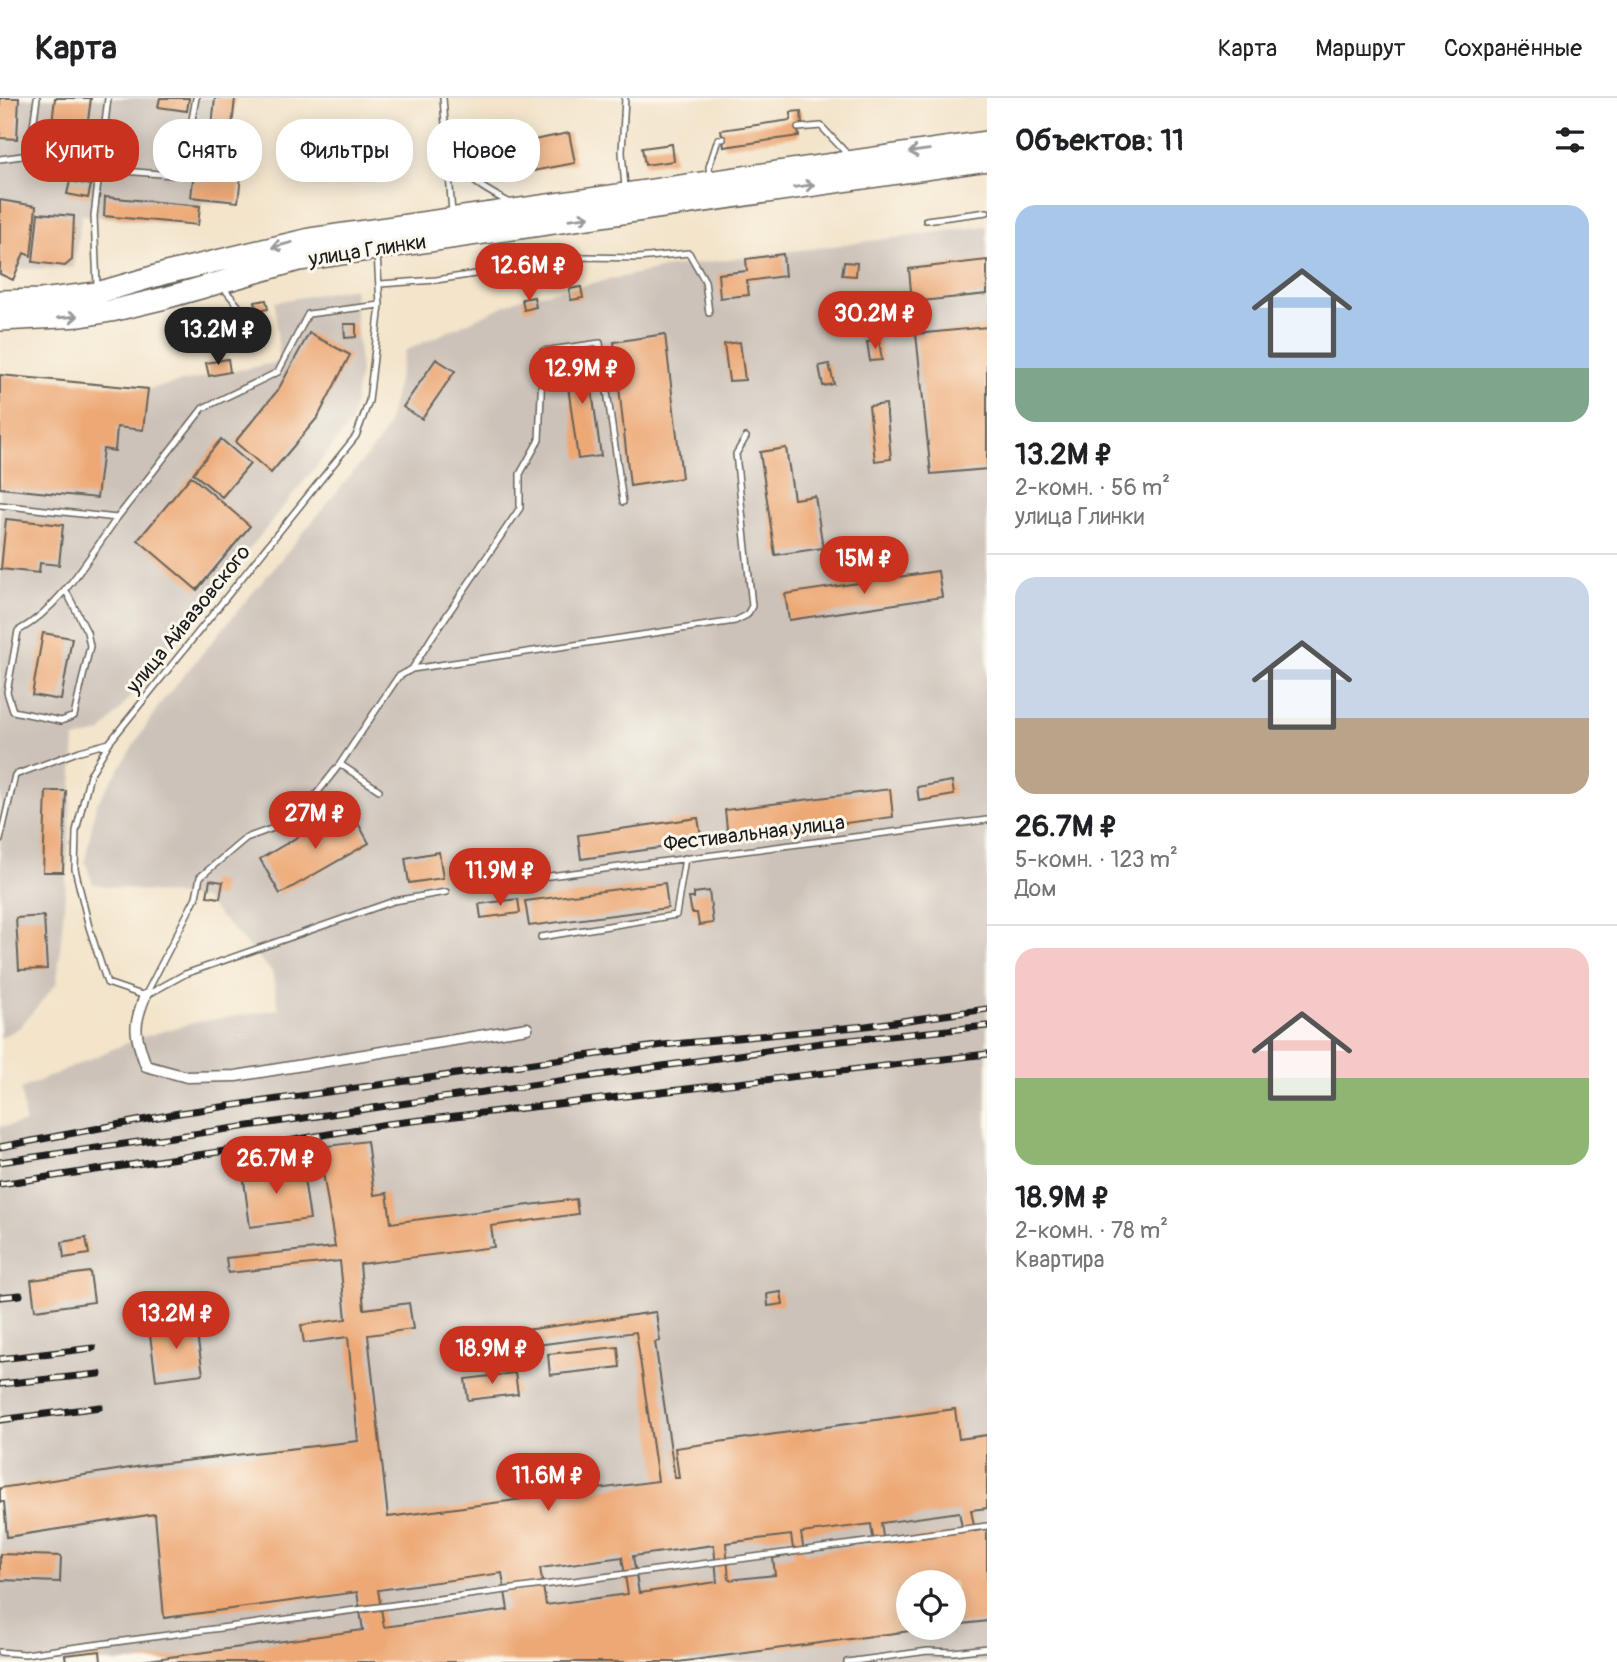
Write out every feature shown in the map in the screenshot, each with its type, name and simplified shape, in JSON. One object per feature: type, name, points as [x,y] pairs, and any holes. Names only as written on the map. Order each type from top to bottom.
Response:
[{"type":"highway","name":"улица Глинки","points":[[0,301],[41,300],[97,293],[166,273],[310,239],[453,228],[954,155],[987,142]]},
{"type":"highway","name":"улица Глинки","points":[[0,320],[81,316],[164,298],[299,260],[377,248],[521,208],[627,203],[710,181],[853,160],[954,155],[987,160]]},
{"type":"street","points":[[145,996],[136,1020],[136,1039],[146,1066],[187,1077],[236,1076],[527,1028]]},
{"type":"lane","points":[[0,159],[29,155],[37,98]]},
{"type":"lane","points":[[105,119],[108,98]]},
{"type":"lane","points":[[139,172],[173,175],[183,168],[196,98]]},
{"type":"lane","points":[[443,98],[444,119]]},
{"type":"lane","points":[[625,98],[622,152],[627,203]]},
{"type":"lane","points":[[798,128],[821,126],[853,160]]},
{"type":"lane","points":[[710,181],[709,167],[719,139],[723,139]]},
{"type":"lane","points":[[97,293],[94,216],[98,182]]},
{"type":"lane","points":[[449,182],[453,228]]},
{"type":"lane","points":[[474,182],[521,208]]},
{"type":"lane","points":[[926,220],[987,212]]},
{"type":"lane","name":"улица Айвазовского","points":[[145,996],[107,983],[89,927],[75,869],[76,831],[90,775],[109,743],[356,436],[369,401],[380,305],[377,248]]},
{"type":"lane","points":[[380,284],[436,281],[586,257],[638,258],[690,253],[705,281],[709,313]]},
{"type":"lane","points":[[219,282],[240,308]]},
{"type":"lane","points":[[65,589],[87,632],[90,646],[74,716],[61,721],[13,711],[7,692],[18,631],[37,621],[65,589],[203,408],[278,372],[308,314],[380,305]]},
{"type":"lane","points":[[412,670],[520,508],[520,474],[539,440],[543,351],[600,343],[623,502]]},
{"type":"lane","points":[[145,996],[196,897],[200,877],[246,838],[296,820],[340,764],[398,677],[412,670],[735,621],[747,615],[752,606],[736,454],[746,437]]},
{"type":"lane","points":[[0,505],[117,518]]},
{"type":"lane","points":[[0,839],[15,775],[109,743]]},
{"type":"lane","points":[[340,764],[379,790]]},
{"type":"lane","name":"Фестивальная улица","points":[[526,879],[987,820]]},
{"type":"lane","points":[[541,937],[676,915],[685,858]]},
{"type":"lane","points":[[145,996],[185,974],[394,901],[446,892]]},
{"type":"lane","points":[[0,1652],[36,1653],[987,1525]]},
{"type":"lane","points":[[847,1662],[928,1651],[954,1653],[987,1648]]},
{"type":"shaded area","points":[[0,98],[235,98],[233,119],[153,119],[153,182],[241,182],[238,204],[202,202],[199,227],[82,215],[73,268],[0,269]]},
{"type":"shaded area","points":[[987,226],[987,1662],[0,1662],[0,1127],[25,1123],[21,1089],[136,1039],[192,1023],[279,1009],[272,972],[204,899],[93,884],[85,861],[96,805],[160,704],[377,444],[387,427],[405,351],[521,298],[670,267]]},
{"type":"shaded area","points":[[354,288],[360,371],[351,423],[101,733],[75,739],[57,983],[19,1028],[0,1038],[0,375],[148,389],[279,362],[275,302]]},
{"type":"building","points":[[0,98],[19,98],[17,139],[0,138]]},
{"type":"building","points":[[55,98],[91,98],[88,119],[52,119]]},
{"type":"building","points":[[160,98],[189,98],[187,111],[158,107]]},
{"type":"building","points":[[215,98],[235,98],[233,119],[213,119]]},
{"type":"building","points":[[801,111],[802,124],[797,125],[799,136],[724,147],[721,130],[791,120],[791,112]]},
{"type":"building","points":[[569,133],[575,163],[540,170],[540,139]]},
{"type":"building","points":[[672,144],[674,161],[645,165],[642,148]]},
{"type":"building","points":[[70,182],[91,185],[88,198],[67,194]]},
{"type":"building","points":[[193,182],[240,182],[238,202],[191,197]]},
{"type":"building","points":[[105,197],[200,206],[198,225],[104,216]]},
{"type":"building","points":[[0,200],[36,206],[31,256],[24,253],[13,280],[0,274]]},
{"type":"building","points":[[38,213],[74,216],[72,260],[65,266],[33,262]]},
{"type":"building","points":[[783,254],[785,276],[747,281],[749,295],[720,298],[718,274],[747,271],[746,259]]},
{"type":"building","points":[[987,260],[987,294],[912,302],[909,269]]},
{"type":"building","points":[[844,262],[857,263],[856,276],[842,275]]},
{"type":"building","points":[[581,287],[583,298],[571,300],[569,289]]},
{"type":"building","points":[[534,297],[536,307],[524,310],[522,299]]},
{"type":"building","points":[[266,300],[268,309],[257,311],[255,302]]},
{"type":"building","points":[[195,314],[198,326],[184,329],[181,317]]},
{"type":"building","points":[[254,319],[256,342],[226,345],[224,323]]},
{"type":"building","points":[[344,324],[356,324],[356,337],[345,338]]},
{"type":"building","points":[[987,327],[987,469],[931,474],[916,334]]},
{"type":"building","points":[[309,333],[350,355],[318,417],[271,473],[235,442],[278,390]]},
{"type":"building","points":[[665,334],[682,478],[630,486],[614,342]]},
{"type":"building","points":[[879,340],[882,360],[870,361],[867,342]]},
{"type":"building","points":[[740,342],[745,380],[729,381],[724,344]]},
{"type":"building","points":[[587,354],[601,456],[578,459],[564,357]]},
{"type":"building","points":[[228,359],[230,372],[209,376],[206,363]]},
{"type":"building","points":[[436,359],[455,371],[422,419],[403,407]]},
{"type":"building","points":[[829,364],[834,384],[823,386],[819,366]]},
{"type":"building","points":[[0,375],[148,389],[143,430],[117,427],[115,451],[103,449],[97,498],[0,488]]},
{"type":"building","points":[[886,404],[891,459],[875,461],[869,406]]},
{"type":"building","points":[[221,439],[250,464],[222,497],[193,473]]},
{"type":"building","points":[[786,448],[794,499],[815,496],[823,548],[775,555],[760,452]]},
{"type":"building","points":[[191,476],[250,526],[197,590],[138,540]]},
{"type":"building","points":[[6,519],[63,525],[59,565],[40,563],[39,573],[1,569]]},
{"type":"building","points":[[938,571],[942,597],[789,620],[785,594]]},
{"type":"building","points":[[43,633],[72,638],[61,700],[32,695]]},
{"type":"building","points":[[952,781],[954,795],[919,801],[917,787]]},
{"type":"building","points":[[890,789],[893,817],[728,838],[725,810]]},
{"type":"building","points":[[46,791],[66,791],[63,872],[43,872]]},
{"type":"building","points":[[349,807],[369,843],[280,894],[260,859]]},
{"type":"building","points":[[698,818],[702,842],[581,859],[578,835]]},
{"type":"building","points":[[439,852],[443,878],[409,883],[405,858]]},
{"type":"building","points":[[210,880],[223,882],[220,898],[207,896]]},
{"type":"building","points":[[665,883],[668,908],[529,926],[525,901]]},
{"type":"building","points":[[709,891],[713,923],[699,925],[697,913],[692,913],[689,898],[694,898],[694,893]]},
{"type":"building","points":[[518,899],[520,913],[481,918],[479,904]]},
{"type":"building","points":[[44,916],[47,969],[19,970],[16,918]]},
{"type":"building","points":[[367,1141],[374,1195],[387,1193],[391,1223],[576,1199],[578,1214],[491,1226],[494,1247],[360,1264],[364,1309],[409,1303],[413,1329],[368,1335],[388,1517],[658,1481],[636,1332],[483,1352],[481,1336],[656,1312],[660,1341],[655,1342],[675,1478],[679,1478],[675,1448],[955,1409],[959,1439],[987,1435],[987,1508],[971,1510],[975,1531],[987,1529],[987,1621],[966,1624],[966,1570],[896,1570],[896,1633],[678,1662],[134,1662],[363,1630],[357,1592],[164,1618],[155,1514],[7,1537],[0,1488],[149,1465],[358,1441],[348,1337],[304,1343],[301,1325],[346,1319],[340,1261],[228,1273],[226,1258],[335,1247],[319,1147]],"holes":[[[959,1512],[963,1532],[884,1543],[881,1523]],[[871,1524],[874,1544],[804,1553],[801,1533]],[[791,1535],[794,1555],[773,1558],[775,1575],[729,1580],[726,1543]],[[714,1545],[717,1582],[639,1593],[633,1556]],[[622,1557],[628,1594],[546,1605],[540,1568]],[[502,1573],[508,1610],[384,1627],[378,1590]]]},
{"type":"building","points":[[302,1165],[310,1219],[250,1227],[243,1173]]},
{"type":"building","points":[[86,1238],[89,1254],[64,1258],[62,1242]]},
{"type":"building","points":[[90,1272],[94,1302],[35,1310],[31,1280]]},
{"type":"building","points":[[781,1292],[783,1304],[768,1306],[767,1294]]},
{"type":"building","points":[[195,1322],[203,1374],[156,1380],[149,1328]]},
{"type":"building","points":[[618,1347],[620,1367],[550,1375],[548,1354]]},
{"type":"building","points":[[515,1373],[518,1394],[468,1400],[465,1379]]},
{"type":"building","points":[[0,1554],[61,1556],[60,1582],[0,1580]]},
{"type":"building","points":[[100,1651],[101,1662],[66,1662],[65,1655]]},
{"type":"railway","points":[[0,1147],[179,1113],[663,1045],[866,1026],[987,1009]]},
{"type":"railway","points":[[0,1162],[821,1043],[987,1026]]},
{"type":"railway","points":[[0,1184],[259,1146],[387,1124],[987,1054]]},
{"type":"railway","points":[[0,1297],[20,1295]]},
{"type":"railway","points":[[0,1359],[93,1348]]},
{"type":"railway","points":[[0,1384],[99,1374]]},
{"type":"railway","points":[[0,1420],[100,1407]]}]
